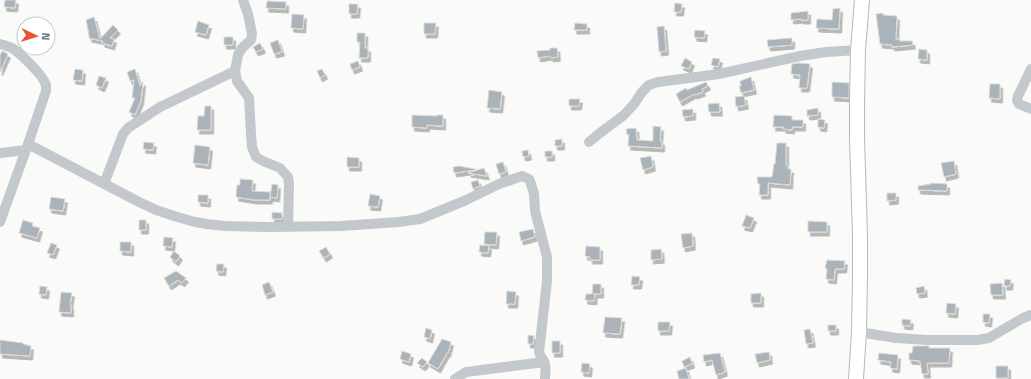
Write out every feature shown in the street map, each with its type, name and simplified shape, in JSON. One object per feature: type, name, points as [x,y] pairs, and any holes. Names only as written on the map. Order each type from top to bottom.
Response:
[{"type":"main road","points":[[856,379],[860,276],[857,138],[858,50],[862,0]]},
{"type":"street","points":[[243,0],[248,14],[252,34],[251,40],[242,48],[238,55],[235,71],[237,81],[249,98],[252,147],[256,157],[280,168],[288,177],[288,227]]},
{"type":"street","points":[[0,44],[12,48],[35,69],[45,84],[46,91],[0,222]]},
{"type":"street","points":[[589,142],[624,115],[649,85],[658,82],[719,74],[800,56],[826,52],[858,50]]},
{"type":"street","points":[[1031,69],[1017,100],[1019,104],[1031,109]]},
{"type":"street","points":[[104,184],[123,134],[128,128],[160,107],[235,71]]},
{"type":"street","points":[[0,152],[27,147],[156,210],[201,223],[225,226],[288,227],[366,225],[420,219],[522,176],[529,179],[534,194],[535,211],[547,257],[547,281],[539,352],[546,368],[545,379]]},
{"type":"street","points":[[859,332],[896,338],[928,340],[977,340],[989,338],[1023,318],[1031,315]]},
{"type":"street","points":[[455,379],[466,372],[544,362]]},
{"type":"building","points":[[5,0],[16,0],[15,8],[4,7]]},
{"type":"building","points":[[267,1],[286,2],[286,9],[266,8]]},
{"type":"building","points":[[675,3],[682,4],[681,12],[674,12]]},
{"type":"building","points":[[349,4],[358,4],[357,14],[349,14]]},
{"type":"building","points":[[840,8],[839,29],[816,28],[817,19],[832,20],[833,9]]},
{"type":"building","points":[[808,11],[808,20],[791,20],[791,13]]},
{"type":"building","points":[[883,13],[883,15],[897,16],[896,40],[912,41],[913,45],[892,47],[892,45],[880,44],[876,14]]},
{"type":"building","points":[[292,14],[304,15],[303,29],[291,28]]},
{"type":"building","points":[[94,17],[100,39],[113,25],[118,30],[110,38],[114,39],[112,46],[102,43],[103,41],[89,38],[86,20]]},
{"type":"building","points":[[198,21],[209,25],[206,35],[195,32]]},
{"type":"building","points":[[424,23],[436,23],[435,34],[424,34]]},
{"type":"building","points":[[575,23],[587,24],[587,30],[574,30]]},
{"type":"building","points":[[664,26],[666,51],[659,52],[657,27]]},
{"type":"building","points":[[695,30],[705,31],[704,38],[694,37]]},
{"type":"building","points":[[357,33],[365,33],[365,48],[368,48],[368,58],[359,58],[360,42],[357,42]]},
{"type":"building","points":[[224,37],[233,37],[233,45],[224,45]]},
{"type":"building","points":[[792,38],[792,45],[768,47],[767,40]]},
{"type":"building","points":[[278,40],[282,52],[274,54],[270,43]]},
{"type":"building","points":[[260,43],[263,49],[256,52],[253,47]]},
{"type":"building","points":[[550,48],[557,48],[558,57],[551,58],[550,56],[538,58],[537,51],[550,50]]},
{"type":"building","points":[[919,49],[927,50],[927,60],[918,59]]},
{"type":"building","points":[[2,51],[8,54],[0,72],[0,55]]},
{"type":"building","points":[[685,58],[692,62],[689,69],[681,66]]},
{"type":"building","points":[[713,58],[720,59],[718,67],[711,65]]},
{"type":"building","points":[[358,61],[360,67],[352,70],[350,64]]},
{"type":"building","points":[[792,64],[810,64],[807,88],[799,88],[800,75],[791,74]]},
{"type":"building","points":[[75,69],[83,70],[82,81],[73,80]]},
{"type":"building","points":[[135,69],[140,86],[143,82],[141,101],[135,115],[129,112],[135,98],[132,98],[134,80],[130,81],[127,72]]},
{"type":"building","points":[[322,69],[325,75],[320,78],[317,71]]},
{"type":"building","points":[[99,76],[106,78],[102,88],[96,85]]},
{"type":"building","points":[[751,77],[754,90],[741,93],[739,86],[741,86],[740,81]]},
{"type":"building","points":[[706,82],[708,86],[702,89],[703,92],[694,94],[680,102],[676,94],[686,88],[687,90]]},
{"type":"building","points":[[832,82],[849,83],[849,98],[832,97]]},
{"type":"building","points":[[990,84],[1000,84],[1000,99],[989,98]]},
{"type":"building","points":[[489,90],[502,92],[500,109],[487,108]]},
{"type":"building","points":[[744,96],[746,105],[736,107],[735,97]]},
{"type":"building","points":[[569,99],[580,99],[579,106],[569,106]]},
{"type":"building","points":[[719,103],[720,112],[709,112],[708,104]]},
{"type":"building","points":[[205,106],[211,106],[211,130],[197,130],[198,116],[204,116]]},
{"type":"building","points":[[818,108],[818,115],[807,116],[807,110]]},
{"type":"building","points":[[693,109],[693,116],[683,117],[682,110]]},
{"type":"building","points":[[412,115],[443,115],[443,126],[427,125],[427,128],[412,127]]},
{"type":"building","points":[[774,115],[792,116],[792,120],[803,120],[803,127],[792,127],[792,130],[783,129],[784,127],[773,127]]},
{"type":"building","points":[[818,119],[825,120],[824,128],[818,127]]},
{"type":"building","points":[[653,126],[661,127],[660,141],[662,141],[662,148],[628,146],[629,134],[627,135],[626,129],[636,128],[637,140],[653,141]]},
{"type":"building","points":[[562,139],[562,146],[555,146],[555,140]]},
{"type":"building","points":[[144,142],[154,143],[153,150],[143,149]]},
{"type":"building","points":[[777,143],[786,143],[786,165],[788,166],[788,169],[791,169],[790,185],[768,183],[768,195],[759,195],[760,184],[758,184],[757,177],[772,177]]},
{"type":"building","points":[[195,145],[210,147],[208,165],[193,163]]},
{"type":"building","points":[[528,150],[529,156],[523,157],[522,151]]},
{"type":"building","points":[[545,151],[552,151],[552,157],[545,157]]},
{"type":"building","points":[[651,156],[653,167],[643,170],[640,158]]},
{"type":"building","points":[[347,157],[359,158],[359,167],[347,167]]},
{"type":"building","points":[[954,161],[956,174],[944,177],[941,163]]},
{"type":"building","points":[[503,162],[506,172],[499,174],[496,164]]},
{"type":"building","points":[[459,166],[475,170],[454,173],[453,167]]},
{"type":"building","points":[[484,168],[487,176],[468,173]]},
{"type":"building","points":[[240,179],[253,180],[252,191],[270,192],[270,200],[254,200],[236,197],[237,185],[240,185]]},
{"type":"building","points":[[478,180],[480,186],[473,189],[471,182]]},
{"type":"building","points":[[931,183],[947,184],[947,191],[918,190],[918,186]]},
{"type":"building","points":[[272,184],[278,185],[277,198],[270,197]]},
{"type":"building","points":[[887,193],[896,193],[896,200],[887,201]]},
{"type":"building","points":[[370,194],[380,196],[378,207],[368,206]]},
{"type":"building","points":[[198,195],[208,195],[208,203],[198,202]]},
{"type":"building","points":[[51,197],[65,199],[63,211],[49,209]]},
{"type":"building","points":[[272,212],[282,213],[282,219],[272,219]]},
{"type":"building","points":[[746,215],[754,218],[750,228],[742,226]]},
{"type":"building","points":[[23,220],[33,223],[32,226],[40,228],[37,238],[19,233]]},
{"type":"building","points":[[139,220],[146,220],[146,230],[139,230]]},
{"type":"building","points":[[808,221],[827,222],[827,232],[808,232]]},
{"type":"building","points":[[533,229],[535,237],[521,241],[519,232]]},
{"type":"building","points":[[485,232],[497,232],[496,245],[484,244]]},
{"type":"building","points":[[692,233],[693,246],[683,248],[681,234]]},
{"type":"building","points":[[164,237],[173,238],[172,247],[163,246]]},
{"type":"building","points":[[120,242],[131,242],[131,252],[120,251]]},
{"type":"building","points":[[51,243],[57,245],[53,255],[47,253]]},
{"type":"building","points":[[480,245],[489,246],[488,253],[479,252]]},
{"type":"building","points":[[586,246],[600,247],[600,260],[590,260],[590,257],[585,256]]},
{"type":"building","points":[[326,247],[330,254],[324,258],[319,251]]},
{"type":"building","points":[[661,249],[662,259],[651,260],[651,250]]},
{"type":"building","points":[[174,251],[180,256],[176,262],[170,257]]},
{"type":"building","points":[[827,260],[845,261],[844,269],[835,269],[834,280],[826,279],[827,269],[825,268]]},
{"type":"building","points":[[217,264],[224,264],[223,272],[216,271]]},
{"type":"building","points":[[176,271],[186,278],[182,283],[178,280],[169,286],[164,278]]},
{"type":"building","points":[[632,276],[640,277],[639,285],[631,285]]},
{"type":"building","points":[[1005,279],[1011,280],[1010,286],[1004,286]]},
{"type":"building","points":[[269,282],[273,292],[265,295],[262,285]]},
{"type":"building","points":[[1002,283],[1003,295],[991,295],[990,284]]},
{"type":"building","points":[[593,284],[601,284],[601,294],[595,294],[594,301],[585,300],[586,294],[592,294]]},
{"type":"building","points":[[40,286],[47,287],[46,295],[39,294]]},
{"type":"building","points":[[924,286],[925,293],[917,294],[916,288]]},
{"type":"building","points":[[507,291],[516,292],[515,304],[506,304]]},
{"type":"building","points":[[61,292],[72,293],[70,305],[71,313],[59,312]]},
{"type":"building","points":[[761,293],[761,303],[751,303],[751,294]]},
{"type":"building","points":[[947,303],[956,304],[955,314],[946,313]]},
{"type":"building","points":[[983,314],[990,314],[989,323],[983,322]]},
{"type":"building","points":[[605,317],[622,318],[620,334],[603,333]]},
{"type":"building","points":[[902,319],[911,320],[910,326],[902,325]]},
{"type":"building","points":[[658,322],[670,322],[669,331],[658,331]]},
{"type":"building","points":[[828,325],[836,325],[836,331],[828,331]]},
{"type":"building","points":[[426,328],[432,330],[430,339],[424,337]]},
{"type":"building","points":[[810,329],[813,343],[806,344],[804,330]]},
{"type":"building","points":[[528,335],[534,336],[533,344],[528,344]]},
{"type":"building","points":[[442,339],[451,342],[448,353],[438,369],[428,363]]},
{"type":"building","points":[[0,340],[23,343],[31,346],[30,356],[0,354]]},
{"type":"building","points":[[552,341],[560,341],[560,353],[552,353]]},
{"type":"building","points":[[913,346],[950,348],[949,363],[927,363],[928,374],[922,374],[920,361],[909,360],[909,353],[912,353]]},
{"type":"building","points":[[402,351],[411,354],[409,362],[400,359]]},
{"type":"building","points":[[769,352],[770,360],[757,363],[755,354]]},
{"type":"building","points":[[720,353],[725,372],[716,375],[712,360],[704,362],[703,355]]},
{"type":"building","points":[[879,353],[898,355],[897,369],[890,368],[891,362],[878,360]]},
{"type":"building","points":[[690,357],[692,364],[684,367],[682,361]]},
{"type":"building","points":[[422,358],[427,362],[423,367],[417,363]]},
{"type":"building","points":[[582,363],[590,364],[589,373],[581,372]]},
{"type":"building","points":[[996,366],[1008,366],[1008,378],[996,378]]},
{"type":"building","points":[[686,368],[689,379],[679,379],[677,371]]}]
